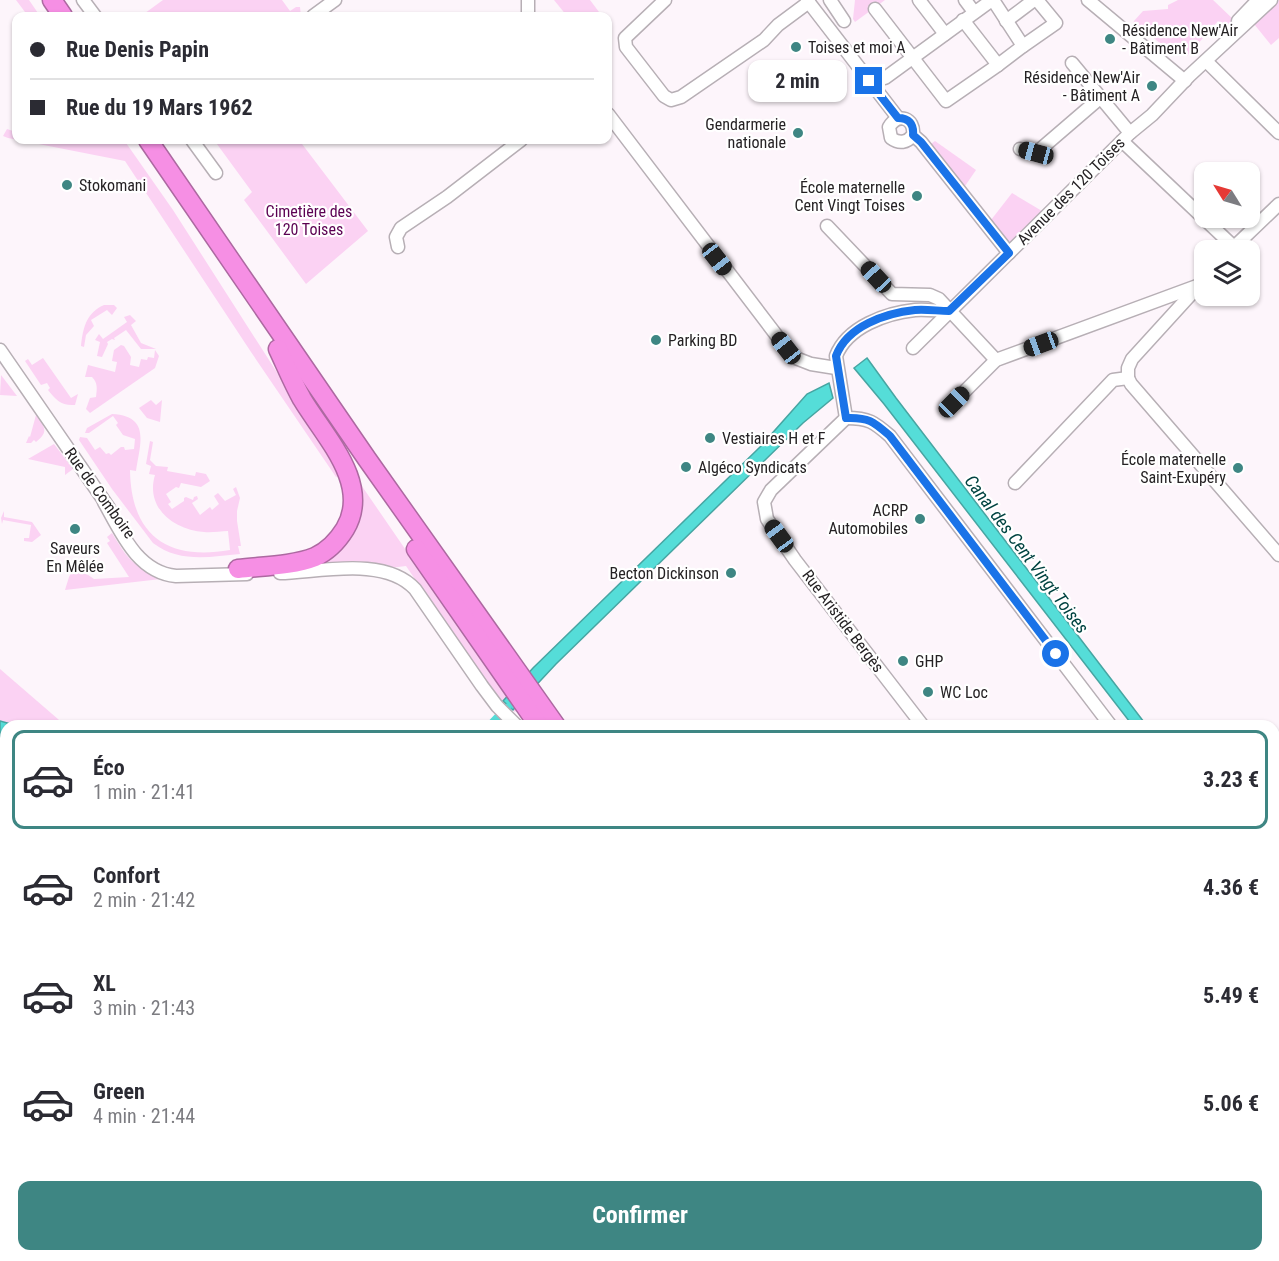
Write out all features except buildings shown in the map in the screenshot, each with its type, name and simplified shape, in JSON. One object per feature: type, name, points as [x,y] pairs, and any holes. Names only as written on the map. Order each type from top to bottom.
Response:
[{"type":"highway","points":[[138,144],[278,349],[529,701],[550,720]]},
{"type":"highway","points":[[151,144],[367,459],[512,677]]},
{"type":"highway","points":[[238,569],[297,562],[317,556],[336,542],[346,527],[352,510],[353,491],[348,473],[300,396],[278,349]]},
{"type":"highway","points":[[529,701],[537,720]]},
{"type":"street","points":[[318,12],[335,0]]},
{"type":"street","points":[[666,0],[625,38],[626,47],[664,96],[671,100],[681,97],[764,40],[778,24],[808,1],[898,118]]},
{"type":"street","points":[[830,0],[844,21]]},
{"type":"street","points":[[919,0],[945,34]]},
{"type":"street","points":[[965,0],[974,12]]},
{"type":"street","points":[[885,78],[992,0],[1023,46]]},
{"type":"street","points":[[875,9],[946,101],[1056,23],[1035,0],[1006,21]]},
{"type":"street","points":[[1088,0],[1185,81]]},
{"type":"street","name":"Avenue des 120 Toises","points":[[1206,62],[1240,18],[1258,0]]},
{"type":"street","name":"Avenue des 120 Toises","points":[[913,348],[1126,137],[1152,115],[1271,0]]},
{"type":"street","points":[[963,20],[998,65]]},
{"type":"street","points":[[1206,62],[1279,133]]},
{"type":"street","points":[[1072,63],[1101,98],[1126,137],[1224,240]]},
{"type":"street","points":[[1020,149],[1032,157],[1101,98]]},
{"type":"street","points":[[898,118],[905,118],[914,128],[913,135],[903,143],[896,142],[891,138],[889,127],[898,118]]},
{"type":"street","points":[[612,119],[793,357],[811,364],[836,368]]},
{"type":"street","points":[[913,135],[1009,253]]},
{"type":"street","points":[[195,144],[216,173]]},
{"type":"street","points":[[398,247],[396,237],[401,228],[447,197],[516,144]]},
{"type":"street","points":[[1243,240],[1278,208]]},
{"type":"street","points":[[827,226],[892,294],[930,295],[939,299],[996,360]]},
{"type":"street","points":[[954,402],[996,360],[1194,285]]},
{"type":"street","points":[[1194,291],[1132,359],[1128,368],[1128,378],[1279,555]]},
{"type":"street","points":[[1149,304],[1167,321]]},
{"type":"street","points":[[949,311],[917,310],[890,315],[870,322],[849,337],[838,349],[836,356],[836,368],[846,418],[863,418],[873,422],[890,436],[1106,720]]},
{"type":"street","name":"Rue de Comboire","points":[[0,350],[104,502],[147,556],[169,570],[178,572],[238,569],[322,570]]},
{"type":"street","points":[[1015,483],[1113,380],[1128,378]]},
{"type":"street","name":"Rue Aristide Bergès","points":[[846,418],[771,490],[764,502],[767,519],[918,720]]},
{"type":"street","points":[[104,502],[134,553],[142,561],[170,575],[352,569],[380,570],[396,575],[411,584],[497,705],[511,720]]},
{"type":"green space","points":[[16,0],[29,0],[37,12],[25,12]]},
{"type":"green space","points":[[163,0],[282,0],[290,11],[300,7],[301,12],[146,12]]},
{"type":"green space","points":[[554,0],[590,0],[599,12],[564,12]]},
{"type":"green space","points":[[855,0],[885,0],[855,22],[853,19]]},
{"type":"green space","points":[[1178,0],[1213,0],[1234,20],[1226,27],[1218,21],[1187,56],[1181,51],[1177,56],[1147,33],[1140,34],[1132,27],[1143,11],[1168,9],[1168,5]]},
{"type":"green space","points":[[1279,0],[1279,38],[1271,45],[1254,24]]},
{"type":"green space","points":[[7,129],[12,131],[12,139],[3,136]]},
{"type":"green space","points":[[935,141],[976,170],[965,186],[931,144]]},
{"type":"green space","points":[[38,144],[127,144],[173,210],[342,474],[336,477],[125,161]]},
{"type":"green space","name":"Cimetière des 120 Toises","points":[[217,144],[302,144],[368,231],[306,284],[244,200],[252,192]]},
{"type":"green space","points":[[1012,193],[1042,211],[1011,241],[1008,241],[991,220]]},
{"type":"green space","points":[[104,305],[114,305],[117,308],[112,315],[107,310],[91,320],[94,326],[86,335],[84,347],[81,346],[86,322],[93,312]]},
{"type":"green space","points":[[130,315],[136,321],[131,325],[141,343],[156,349],[141,349],[126,330],[114,338],[115,340],[107,342],[102,357],[97,356],[100,342],[95,340],[99,334],[103,339],[127,322],[124,317]]},
{"type":"green space","points":[[121,345],[131,357],[130,365],[139,367],[141,359],[154,358],[155,350],[159,356],[155,368],[90,413],[86,409],[90,398],[96,397],[97,389],[92,377],[85,377],[88,365],[115,372],[117,362],[112,361],[114,350]]},
{"type":"green space","points":[[43,358],[71,398],[78,394],[75,405],[62,403],[56,399],[48,390],[50,388],[47,383],[41,385],[25,361],[28,359],[32,365]]},
{"type":"green space","points":[[1,375],[17,396],[0,395]]},
{"type":"green space","points":[[151,400],[156,405],[162,400],[160,422],[147,418],[139,408]]},
{"type":"green space","points":[[112,414],[133,420],[138,426],[140,442],[136,471],[130,470],[132,493],[145,527],[171,547],[188,551],[230,550],[228,531],[204,532],[182,527],[164,515],[158,507],[154,498],[155,475],[149,474],[151,466],[146,464],[150,441],[153,442],[150,460],[156,466],[168,467],[167,471],[195,476],[196,472],[206,474],[210,481],[201,487],[181,483],[179,488],[176,487],[166,494],[171,502],[168,504],[172,509],[184,501],[184,498],[193,500],[197,496],[198,499],[192,503],[200,515],[210,507],[212,510],[219,504],[214,496],[218,493],[225,501],[236,495],[233,489],[236,487],[240,498],[237,521],[240,554],[184,556],[173,554],[153,543],[79,440],[80,437],[87,438],[95,450],[100,447],[106,454],[111,455],[121,447],[125,450],[134,449],[135,439],[123,435],[113,416],[89,433],[85,433],[87,428]]},
{"type":"green space","points":[[36,415],[43,426],[43,435],[36,442],[34,440],[26,443],[30,437]]},
{"type":"green space","points":[[54,444],[73,469],[65,475],[65,467],[28,459]]},
{"type":"green space","points":[[355,476],[518,709],[515,712],[499,699],[483,679],[406,566],[390,568],[379,565],[316,564],[332,551]]},
{"type":"green space","points":[[4,511],[4,517],[32,522],[41,535],[32,542],[24,541],[24,538],[29,538],[31,525],[3,520],[2,524],[1,518]]},
{"type":"green space","points":[[112,533],[132,561],[144,569],[162,575],[161,579],[65,590],[75,566],[94,579],[129,577],[107,543],[110,541],[107,537]]},
{"type":"green space","points":[[0,669],[59,720],[0,720]]},
{"type":"water","points":[[867,358],[1142,720],[1128,720],[854,368]]},
{"type":"water","points":[[829,383],[833,398],[803,423],[556,664],[513,710],[503,701],[533,668],[760,447],[807,394]]},
{"type":"waterway","points":[[496,720],[507,708]]},
{"type":"place","name":"Résidence New'Air - Bâtiment B","points":[[1110,39]]},
{"type":"place","name":"Toises et moi A","points":[[796,47]]},
{"type":"place","name":"Résidence New'Air - Bâtiment A","points":[[1152,86]]},
{"type":"place","name":"Gendarmerie nationale","points":[[798,133]]},
{"type":"place","name":"Stokomani","points":[[67,185]]},
{"type":"place","name":"École maternelle Cent Vingt Toises","points":[[917,196]]},
{"type":"place","name":"Parking BD","points":[[656,340]]},
{"type":"place","name":"Vestiaires H et F","points":[[710,438]]},
{"type":"place","name":"Algéco Syndicats","points":[[686,467]]},
{"type":"place","name":"École maternelle Saint-Exupéry","points":[[1238,468]]},
{"type":"place","name":"ACRP Automobiles","points":[[920,519]]},
{"type":"place","name":"Saveurs En Mêlée","points":[[75,529]]},
{"type":"place","name":"Becton Dickinson","points":[[731,573]]},
{"type":"place","name":"GHP","points":[[903,661]]},
{"type":"place","name":"WC Loc","points":[[928,692]]},
{"type":"route","points":[[869,81],[898,118],[905,118],[911,122],[914,128],[913,135],[1009,253],[949,311],[917,310],[890,315],[870,322],[849,337],[838,349],[836,356],[836,368],[846,418],[863,418],[873,422],[890,436],[1056,654]]},
{"type":"water label","name":"Canal des Cent Vingt Toises","points":[[1027,554]]}]
